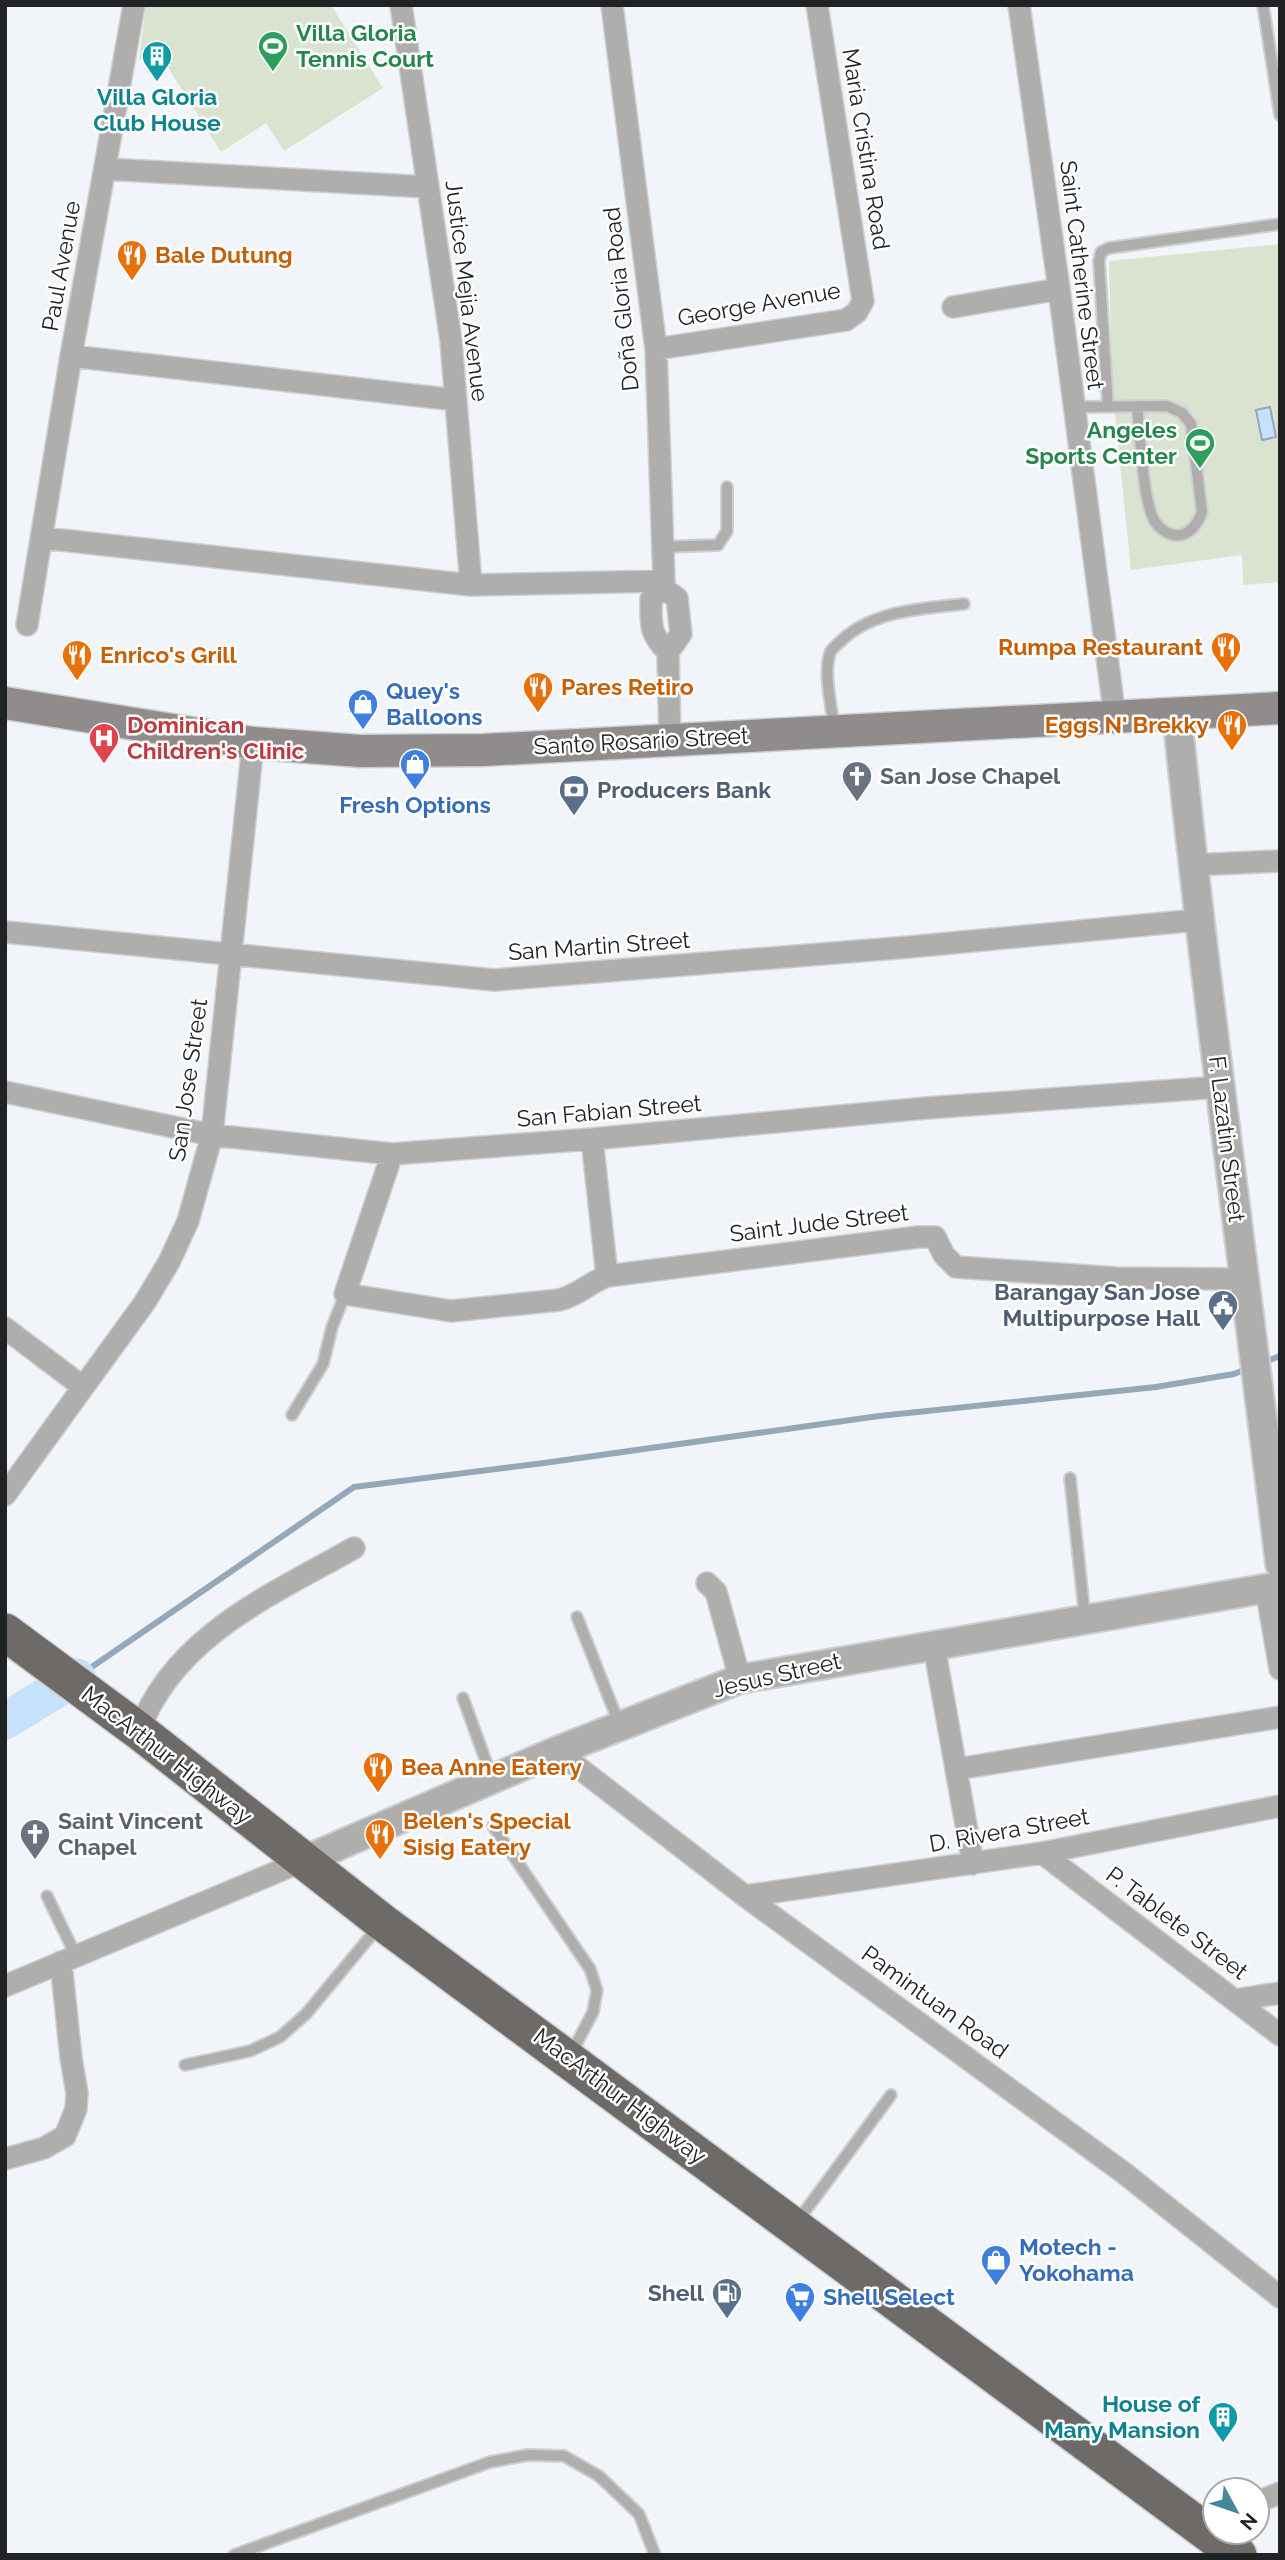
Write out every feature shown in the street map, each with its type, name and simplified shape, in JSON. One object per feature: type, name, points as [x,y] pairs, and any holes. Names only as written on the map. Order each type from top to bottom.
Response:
[{"type":"highway","name":"MacArthur Highway","points":[[12,1638],[133,1727],[382,1922],[794,2227],[1201,2516]]},
{"type":"main road","name":"Santo Rosario Street","points":[[5,703],[253,743],[360,751],[483,750],[1280,708]]},
{"type":"street","name":"Paul Avenue","points":[[27,625],[71,356],[134,5]]},
{"type":"street","name":"Justice Mejia Avenue","points":[[401,5],[451,341],[471,585]]},
{"type":"street","name":"Doña Gloria Road","points":[[612,5],[656,349],[663,584],[652,599],[651,615],[654,638],[668,652],[670,741]]},
{"type":"street","name":"Maria Cristina Road","points":[[817,5],[863,301]]},
{"type":"street","name":"Saint Catherine Street","points":[[1019,5],[1115,718]]},
{"type":"street","points":[[106,169],[428,187]]},
{"type":"street","points":[[953,307],[1059,289]]},
{"type":"street","name":"George Avenue","points":[[656,349],[846,320],[857,312],[863,301]]},
{"type":"street","points":[[71,356],[456,400]]},
{"type":"street","points":[[43,538],[471,585],[663,584]]},
{"type":"street","name":"F. Lazatin Street","points":[[1177,714],[1198,920],[1222,1087],[1262,1412],[1275,1579]]},
{"type":"street","name":"San Jose Street","points":[[5,1495],[145,1302],[169,1262],[188,1221],[212,1135],[253,743]]},
{"type":"street","points":[[1192,865],[1280,861]]},
{"type":"street","name":"San Martin Street","points":[[5,932],[494,980],[869,951],[1198,920]]},
{"type":"street","name":"San Fabian Street","points":[[5,1093],[212,1135],[392,1154],[592,1139],[926,1108],[1222,1087]]},
{"type":"street","points":[[392,1154],[345,1294],[451,1311],[571,1297],[592,1282],[607,1276],[592,1139]]},
{"type":"street","name":"Saint Jude Street","points":[[607,1276],[935,1237],[944,1255],[956,1267],[1117,1278],[1244,1279]]},
{"type":"street","points":[[5,1328],[83,1387]]},
{"type":"street","points":[[133,1727],[159,1689],[200,1642],[237,1614],[354,1548]]},
{"type":"street","points":[[1275,1579],[1280,1670]]},
{"type":"street","name":"Jesus Street","points":[[303,1861],[492,1778],[740,1679],[844,1659],[1085,1620],[1275,1579]]},
{"type":"street","points":[[706,1583],[716,1592],[740,1679]]},
{"type":"street","points":[[934,1646],[973,1864]]},
{"type":"street","points":[[957,1769],[1280,1717]]},
{"type":"street","name":"Pamintuan Road","points":[[557,1751],[745,1896],[1124,2173],[1280,2297]]},
{"type":"street","name":"D. Rivera Street","points":[[745,1896],[1042,1853],[1280,1806]]},
{"type":"street","name":"P. Tablete Street","points":[[1042,1853],[1280,2035]]},
{"type":"street","points":[[5,1986],[303,1861]]},
{"type":"street","points":[[5,2159],[44,2148],[65,2136],[76,2109],[71,2058],[68,1959]]},
{"type":"street","points":[[1235,2000],[1280,1993]]},
{"type":"lane","points":[[1264,5],[1280,115]]},
{"type":"lane","points":[[1108,407],[1099,261],[1101,252],[1109,248],[1280,224]]},
{"type":"lane","points":[[1073,407],[1167,406],[1182,413],[1191,424],[1202,512],[1199,522],[1189,532],[1176,536],[1162,530],[1153,519],[1148,503],[1137,407]]},
{"type":"lane","points":[[662,547],[718,545],[727,531],[727,487]]},
{"type":"lane","points":[[834,731],[827,668],[831,650],[850,632],[867,623],[906,611],[964,604]]},
{"type":"lane","points":[[292,1415],[323,1364],[332,1327],[345,1294]]},
{"type":"lane","points":[[1070,1478],[1085,1620]]},
{"type":"lane","points":[[577,1616],[620,1726]]},
{"type":"lane","points":[[463,1699],[492,1778]]},
{"type":"lane","points":[[493,1826],[590,1969],[597,1990],[593,2012],[569,2058]]},
{"type":"lane","points":[[47,1896],[68,1959]]},
{"type":"lane","points":[[185,2066],[239,2054],[280,2037],[306,2014],[382,1922]]},
{"type":"lane","points":[[794,2227],[891,2095]]},
{"type":"lane","points":[[234,2555],[490,2462],[528,2455],[565,2456],[599,2476],[639,2514],[655,2555]]},
{"type":"green space","name":"Villa Gloria Tennis Court","points":[[146,5],[331,5],[383,88],[284,151],[266,123],[221,152],[157,50],[139,60]]},
{"type":"green space","name":"Angeles Sports Center","points":[[1280,244],[1280,582],[1243,585],[1242,555],[1131,570],[1112,385],[1109,261]]},
{"type":"water","points":[[1270,407],[1276,437],[1262,440],[1256,410]]},
{"type":"waterway","points":[[1262,1363],[1280,1356]]},
{"type":"waterway","points":[[83,1673],[354,1487],[879,1416],[1156,1387],[1234,1374],[1249,1368]]},
{"type":"waterway","points":[[5,1721],[77,1677]]},
{"type":"place","name":"Villa Gloria Tennis Court","points":[[273,73]]},
{"type":"place","name":"Villa Gloria Club House","points":[[157,83]]},
{"type":"place","name":"Bale Dutung","points":[[132,282]]},
{"type":"place","name":"Angeles Sports Center","points":[[1200,470]]},
{"type":"place","name":"Rumpa Restaurant","points":[[1226,674]]},
{"type":"place","name":"Enrico's Grill","points":[[77,682]]},
{"type":"place","name":"Pares Retiro","points":[[538,714]]},
{"type":"place","name":"Quey's Balloons","points":[[363,731]]},
{"type":"place","name":"Eggs N' Brekky","points":[[1232,752]]},
{"type":"place","name":"Dominican Children's Clinic","points":[[104,765]]},
{"type":"place","name":"Fresh Options","points":[[415,791]]},
{"type":"place","name":"San Jose Chapel","points":[[857,803]]},
{"type":"place","name":"Producers Bank","points":[[574,817]]},
{"type":"place","name":"Barangay San Jose Multipurpose Hall","points":[[1223,1332]]},
{"type":"place","name":"Bea Anne Eatery","points":[[378,1794]]},
{"type":"place","name":"Saint Vincent Chapel","points":[[35,1861]]},
{"type":"place","name":"Belen's Special Sisig Eatery","points":[[380,1861]]},
{"type":"place","name":"Motech - Yokohama","points":[[996,2287]]},
{"type":"place","name":"Shell","points":[[727,2320]]},
{"type":"place","name":"Shell Select","points":[[800,2324]]},
{"type":"place","name":"House of Many Mansion","points":[[1223,2444]]}]
